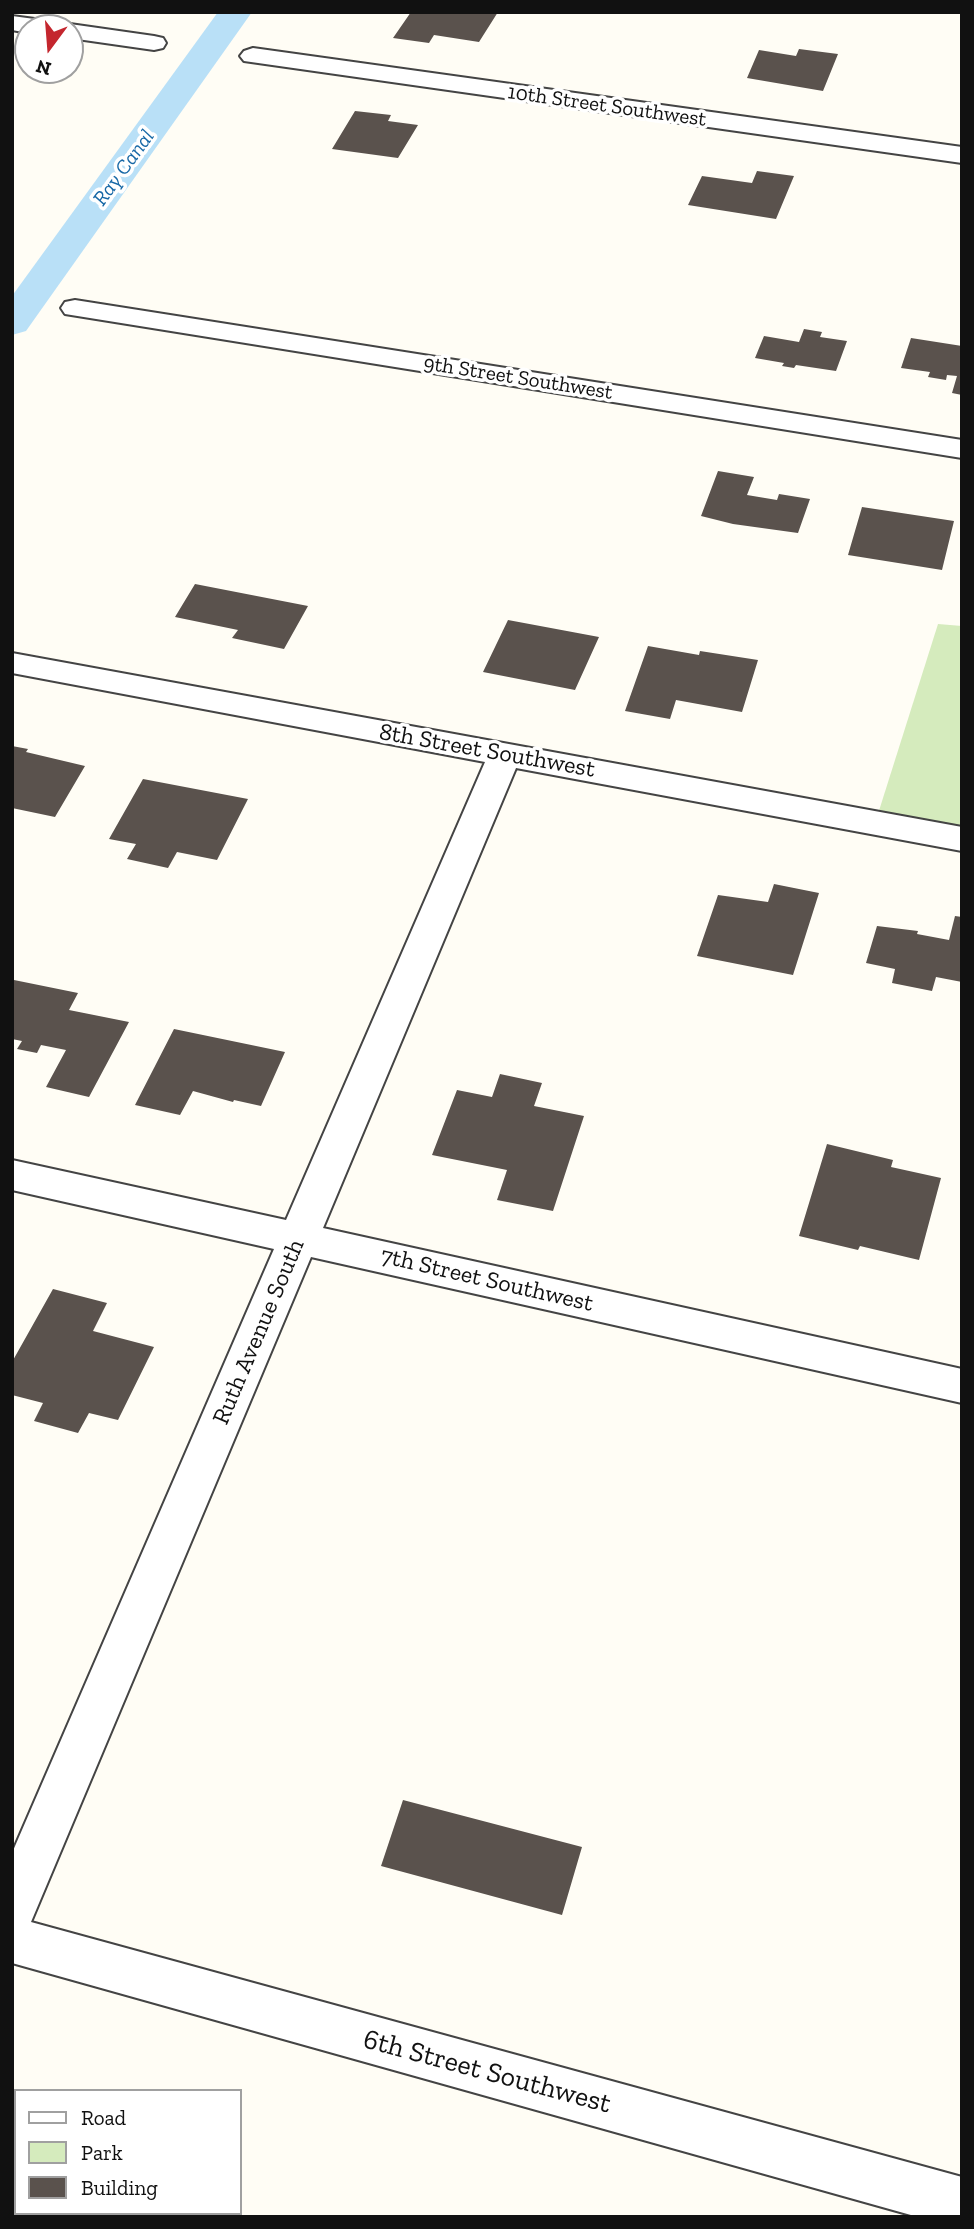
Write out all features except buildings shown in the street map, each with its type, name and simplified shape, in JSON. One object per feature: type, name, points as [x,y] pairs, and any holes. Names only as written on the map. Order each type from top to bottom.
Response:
[{"type":"street","points":[[84,33],[154,43]]},
{"type":"street","name":"10th Street Southwest","points":[[253,56],[962,155]]},
{"type":"street","name":"9th Street Southwest","points":[[75,308],[962,449]]},
{"type":"street","name":"8th Street Southwest","points":[[12,663],[962,839]]},
{"type":"street","name":"Ruth Avenue South","points":[[12,1910],[505,754]]},
{"type":"street","name":"7th Street Southwest","points":[[12,1175],[962,1386]]},
{"type":"street","name":"6th Street Southwest","points":[[12,1940],[962,2203]]},
{"type":"green space","points":[[938,624],[962,626],[962,833],[877,817]]},
{"type":"waterway","name":"Ray Canal","points":[[12,323],[235,12]]}]
